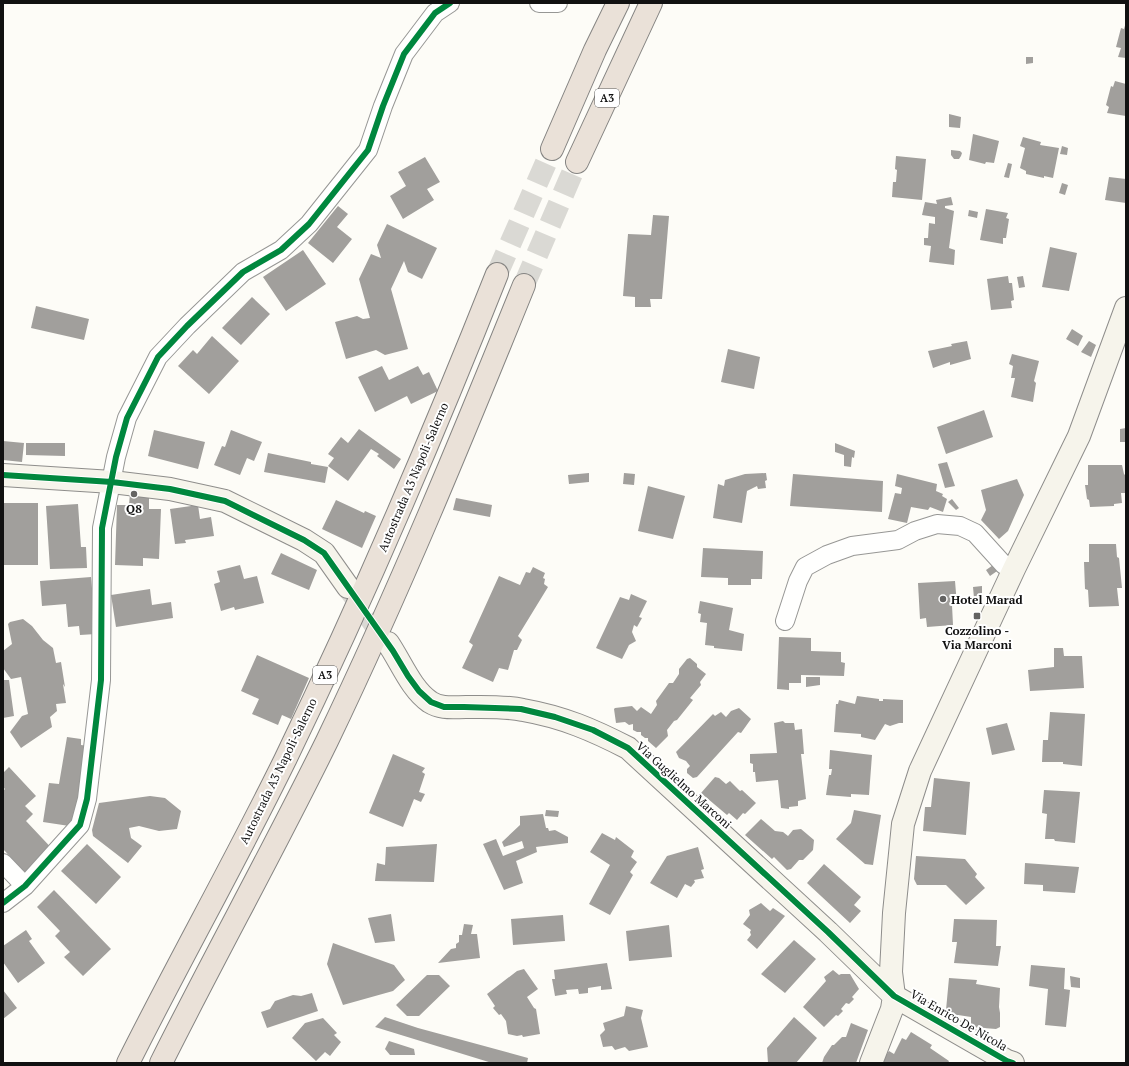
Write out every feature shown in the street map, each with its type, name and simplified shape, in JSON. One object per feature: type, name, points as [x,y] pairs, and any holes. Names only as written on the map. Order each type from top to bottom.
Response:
[{"type":"highway","name":"A3","points":[[552,149],[595,50],[618,3]]},
{"type":"highway","name":"A3","points":[[577,162],[651,3]]},
{"type":"highway","name":"Autostrada A3 Napoli-Salerno","points":[[128,1063],[284,762],[336,653],[378,559],[457,373],[497,274]]},
{"type":"highway","name":"A3","points":[[160,1063],[259,874],[326,742],[352,687],[410,559],[524,285]]},
{"type":"street","points":[[3,903],[25,886],[80,825],[87,799],[101,680],[102,528],[116,457],[126,418],[158,357],[187,326],[243,272],[281,250],[309,224],[368,150],[383,106],[404,54],[435,13],[450,3]]},
{"type":"street","points":[[539,3],[558,3]]},
{"type":"street","points":[[871,1063],[892,1009],[894,996],[892,972],[893,936],[903,824],[920,772],[1014,569],[1079,436],[1126,308]]},
{"type":"street","points":[[3,475],[112,482],[170,489],[225,501],[304,540],[324,553],[348,587]]},
{"type":"street","points":[[785,621],[798,581],[805,567],[827,555],[852,546],[898,540],[916,531],[937,524],[960,526],[975,533],[1004,565],[1014,569]]},
{"type":"street","name":"Via Guglielmo Marconi","points":[[388,644],[419,692],[431,702],[444,708],[471,707],[521,709],[549,715],[593,730],[628,748],[828,932],[894,996]]},
{"type":"street","points":[[3,863],[25,886]]},
{"type":"street","name":"Via Enrico De Nicola","points":[[894,996],[1008,1062]]},
{"type":"building","points":[[1126,22],[1126,58],[1118,57],[1121,48],[1116,47],[1121,28],[1124,29]]},
{"type":"building","points":[[1026,57],[1033,57],[1033,63],[1026,64]]},
{"type":"building","points":[[1115,81],[1126,84],[1126,116],[1107,113],[1109,107],[1106,105],[1111,86],[1113,87]]},
{"type":"building","points":[[949,114],[961,117],[960,128],[949,127]]},
{"type":"building","points":[[973,134],[999,141],[994,163],[986,162],[985,164],[969,160]]},
{"type":"building","points":[[1023,137],[1041,142],[1040,145],[1059,148],[1053,178],[1044,176],[1044,178],[1026,174],[1026,171],[1020,168],[1025,148],[1020,146]]},
{"type":"building","points":[[1062,146],[1068,148],[1067,155],[1060,154]]},
{"type":"building","points":[[951,150],[960,151],[962,153],[959,159],[954,159],[951,155]]},
{"type":"building","points":[[896,156],[926,159],[922,200],[892,197],[893,182],[896,182]]},
{"type":"building","points":[[425,157],[440,182],[427,189],[434,200],[403,219],[390,196],[406,186],[398,172]]},
{"type":"building","points":[[1008,163],[1012,164],[1009,178],[1004,177]]},
{"type":"building","points":[[1109,177],[1126,179],[1126,203],[1105,200]]},
{"type":"building","points":[[1062,183],[1068,185],[1065,195],[1059,193]]},
{"type":"building","points":[[951,197],[953,205],[945,206],[945,208],[954,211],[949,248],[955,250],[954,265],[929,262],[931,246],[924,245],[924,238],[928,238],[929,223],[935,224],[935,217],[922,215],[925,202],[937,204],[936,200]]},
{"type":"building","points":[[338,206],[348,214],[337,227],[352,239],[333,263],[308,243]]},
{"type":"building","points":[[986,209],[1008,213],[1006,218],[1009,219],[1006,238],[1003,238],[1003,244],[980,240]]},
{"type":"building","points":[[969,210],[978,212],[977,218],[968,216]]},
{"type":"building","points":[[653,215],[669,216],[662,299],[650,299],[651,307],[635,307],[635,297],[623,296],[628,234],[651,235]]},
{"type":"building","points":[[387,224],[437,248],[422,279],[408,272],[404,261],[391,289],[408,349],[385,355],[376,350],[346,359],[335,322],[357,316],[363,319],[370,318],[359,279],[371,254],[381,258],[377,245]]},
{"type":"building","points":[[1050,247],[1077,253],[1069,291],[1042,287]]},
{"type":"building","points":[[303,250],[326,284],[286,311],[263,277]]},
{"type":"building","points":[[1008,276],[1009,283],[1012,283],[1014,300],[1011,301],[1012,308],[991,310],[987,279]]},
{"type":"building","points":[[1023,276],[1025,287],[1019,288],[1017,277]]},
{"type":"building","points":[[252,297],[270,314],[241,345],[222,328]]},
{"type":"building","points":[[36,306],[89,319],[84,340],[31,328]]},
{"type":"building","points":[[1072,329],[1083,336],[1078,346],[1066,339]]},
{"type":"building","points":[[212,336],[239,361],[209,394],[178,366],[193,350],[197,354]]},
{"type":"building","points":[[967,341],[971,359],[950,365],[950,362],[933,368],[928,351]]},
{"type":"building","points":[[1089,341],[1096,345],[1091,357],[1081,352]]},
{"type":"building","points":[[728,349],[760,357],[754,389],[721,382]]},
{"type":"building","points":[[1012,354],[1039,361],[1034,381],[1036,383],[1033,402],[1011,397],[1015,378],[1011,378],[1013,366],[1009,364]]},
{"type":"building","points":[[382,366],[389,380],[418,366],[423,375],[429,372],[438,391],[411,404],[407,396],[375,412],[358,377]]},
{"type":"building","points":[[984,410],[993,437],[946,454],[937,427]]},
{"type":"building","points":[[1126,428],[1126,442],[1120,442],[1120,429]]},
{"type":"building","points":[[359,429],[401,459],[394,469],[377,456],[379,454],[371,449],[348,481],[328,466],[334,458],[328,454],[341,437],[348,443]]},
{"type":"building","points":[[154,430],[205,442],[198,469],[148,456]]},
{"type":"building","points":[[231,430],[262,442],[254,461],[247,458],[240,475],[214,465],[222,446],[225,447]]},
{"type":"building","points":[[3,441],[24,443],[22,462],[3,460]]},
{"type":"building","points":[[26,443],[65,443],[65,456],[26,455]]},
{"type":"building","points":[[835,443],[855,451],[854,458],[852,457],[851,467],[844,466],[844,455],[835,452]]},
{"type":"building","points":[[268,453],[328,467],[325,483],[264,472]]},
{"type":"building","points":[[947,462],[955,486],[945,488],[938,464]]},
{"type":"building","points":[[1088,465],[1122,465],[1125,475],[1125,493],[1121,493],[1122,503],[1114,504],[1114,506],[1090,507],[1085,485],[1088,485]]},
{"type":"building","points":[[589,473],[589,482],[569,484],[568,475]]},
{"type":"building","points":[[624,473],[635,474],[634,485],[623,484]]},
{"type":"building","points":[[766,473],[766,488],[758,489],[757,486],[747,491],[742,523],[713,518],[718,484],[724,486],[725,480],[745,474]]},
{"type":"building","points":[[793,474],[883,481],[882,512],[790,506]]},
{"type":"building","points":[[897,474],[937,484],[936,491],[943,494],[942,496],[947,499],[943,512],[930,507],[928,510],[911,507],[907,523],[888,519],[895,493],[901,494],[902,488],[895,486]]},
{"type":"building","points":[[1017,479],[1024,495],[1008,531],[999,539],[981,520],[986,510],[981,490]]},
{"type":"building","points":[[648,486],[685,496],[673,539],[638,531]]},
{"type":"building","points":[[130,493],[149,494],[149,509],[161,509],[159,559],[143,558],[143,566],[115,565],[117,505],[129,505]]},
{"type":"building","points":[[456,498],[492,505],[490,517],[453,510]]},
{"type":"building","points":[[952,499],[959,508],[956,510],[948,502]]},
{"type":"building","points":[[336,500],[364,513],[365,511],[376,516],[362,548],[322,529]]},
{"type":"building","points":[[3,503],[38,503],[38,565],[3,565]]},
{"type":"building","points":[[78,504],[81,547],[86,547],[87,568],[50,569],[46,506]]},
{"type":"building","points":[[198,505],[200,519],[211,517],[214,536],[185,540],[186,543],[175,544],[170,509]]},
{"type":"building","points":[[1089,544],[1116,544],[1122,588],[1117,588],[1119,606],[1089,607],[1088,590],[1085,589],[1084,562],[1089,562]]},
{"type":"building","points":[[703,548],[763,551],[762,579],[751,579],[751,585],[728,585],[728,578],[701,577]]},
{"type":"building","points":[[281,553],[317,570],[309,590],[271,574]]},
{"type":"building","points":[[996,563],[1000,569],[990,576],[986,570]]},
{"type":"building","points":[[240,565],[244,579],[257,576],[264,603],[235,610],[234,607],[221,611],[214,584],[220,582],[217,571]]},
{"type":"building","points":[[533,567],[545,573],[543,578],[545,579],[544,584],[548,587],[518,636],[522,640],[517,650],[514,650],[508,670],[499,668],[493,682],[462,668],[473,645],[469,642],[499,576],[520,585],[526,572],[530,573]]},
{"type":"building","points":[[91,577],[96,634],[80,635],[79,626],[68,627],[66,604],[42,606],[40,581]]},
{"type":"building","points":[[955,581],[957,605],[952,605],[953,625],[927,627],[926,618],[920,619],[918,583]]},
{"type":"building","points":[[982,586],[982,598],[974,598],[973,587]]},
{"type":"building","points":[[150,589],[152,605],[171,602],[173,618],[116,627],[111,595]]},
{"type":"building","points":[[631,594],[647,601],[639,617],[642,618],[637,627],[634,625],[632,632],[636,641],[629,645],[622,659],[596,648],[620,597],[629,600]]},
{"type":"building","points":[[700,601],[733,608],[729,630],[744,634],[742,651],[714,648],[714,646],[705,645],[707,623],[700,622],[701,614],[698,613]]},
{"type":"building","points":[[23,619],[32,626],[43,640],[53,648],[56,663],[61,662],[66,703],[56,704],[57,711],[50,717],[52,727],[21,748],[10,732],[22,716],[28,714],[21,677],[11,679],[3,668],[3,651],[12,644],[8,624],[10,622]]},
{"type":"building","points":[[779,637],[811,638],[811,651],[841,652],[841,662],[845,663],[844,676],[801,675],[801,683],[789,683],[789,690],[777,689]]},
{"type":"building","points":[[1054,648],[1063,648],[1064,656],[1082,656],[1084,688],[1030,691],[1028,670],[1054,667]]},
{"type":"building","points":[[257,655],[309,678],[291,719],[282,715],[278,725],[252,714],[259,699],[241,691]]},
{"type":"building","points":[[690,658],[697,664],[697,667],[706,674],[700,682],[701,685],[690,698],[693,700],[667,730],[668,736],[656,748],[648,741],[648,738],[641,735],[641,732],[633,730],[633,724],[629,725],[625,722],[616,723],[615,708],[632,706],[637,711],[641,707],[651,714],[657,705],[656,701],[669,683],[673,683],[679,674],[679,669],[687,659]]},
{"type":"building","points":[[806,677],[820,677],[820,685],[806,687]]},
{"type":"building","points":[[3,680],[9,680],[14,716],[3,718]]},
{"type":"building","points":[[857,696],[879,699],[879,701],[883,701],[883,699],[903,700],[903,723],[890,726],[885,724],[875,740],[861,737],[861,734],[834,732],[836,704],[838,704],[839,700],[855,704]]},
{"type":"building","points":[[739,708],[751,719],[741,733],[738,732],[697,777],[693,778],[687,773],[687,769],[690,766],[686,761],[679,758],[676,752],[713,714],[715,716],[721,712],[726,717],[731,711]]},
{"type":"building","points":[[1050,712],[1085,714],[1082,766],[1063,764],[1063,762],[1042,762],[1043,740],[1048,740]]},
{"type":"building","points":[[783,721],[785,723],[794,723],[795,730],[802,729],[804,754],[801,754],[806,799],[798,801],[798,806],[789,807],[789,809],[781,808],[778,780],[756,782],[755,772],[753,772],[753,764],[750,763],[750,754],[777,753],[774,723]]},
{"type":"building","points":[[1007,723],[1015,750],[992,755],[986,728]]},
{"type":"building","points":[[67,737],[81,739],[81,745],[89,746],[76,827],[43,822],[49,783],[59,784]]},
{"type":"building","points":[[830,750],[872,755],[869,795],[851,794],[851,797],[826,795],[829,775],[831,775],[832,769],[829,769]]},
{"type":"building","points":[[393,754],[425,768],[422,772],[425,774],[419,792],[425,794],[421,802],[414,799],[403,827],[369,813]]},
{"type":"building","points":[[9,767],[36,796],[25,806],[33,814],[26,821],[58,855],[30,878],[3,849],[3,791],[5,789],[3,787],[3,773]]},
{"type":"building","points":[[715,777],[719,778],[726,784],[730,781],[756,803],[745,814],[743,813],[737,820],[729,813],[727,815],[701,793]]},
{"type":"building","points":[[934,778],[970,782],[966,835],[923,831],[925,807],[931,807]]},
{"type":"building","points":[[1044,790],[1080,792],[1075,843],[1045,839],[1047,814],[1042,813]]},
{"type":"building","points":[[150,796],[165,798],[181,811],[177,829],[159,831],[139,826],[129,828],[131,838],[142,846],[128,863],[93,836],[92,830],[99,803]]},
{"type":"building","points":[[546,810],[559,811],[558,817],[545,816]]},
{"type":"building","points":[[854,810],[881,815],[873,865],[865,864],[836,839],[851,823]]},
{"type":"building","points":[[543,814],[546,828],[548,828],[549,831],[555,830],[568,837],[568,843],[536,847],[537,852],[516,861],[523,883],[504,890],[483,844],[496,839],[503,856],[524,848],[522,841],[504,847],[502,842],[520,825],[520,816]]},
{"type":"building","points":[[761,819],[775,831],[783,832],[788,836],[793,830],[801,829],[814,840],[813,850],[803,860],[799,860],[791,869],[787,870],[774,857],[772,859],[745,835]]},
{"type":"building","points":[[602,833],[615,840],[616,837],[634,851],[631,857],[637,862],[630,872],[633,875],[610,915],[589,904],[610,865],[590,852]]},
{"type":"building","points":[[87,844],[121,877],[96,904],[61,871]]},
{"type":"building","points":[[437,844],[434,882],[375,881],[377,863],[385,865],[386,847]]},
{"type":"building","points":[[698,847],[704,869],[701,870],[704,878],[694,880],[695,882],[691,887],[685,884],[677,898],[650,883],[667,856]]},
{"type":"building","points":[[916,856],[965,859],[977,874],[975,877],[985,888],[966,905],[946,885],[917,885],[914,879]]},
{"type":"building","points":[[1025,863],[1079,867],[1075,893],[1043,891],[1043,885],[1024,884]]},
{"type":"building","points":[[824,864],[861,897],[854,905],[861,911],[850,923],[807,883]]},
{"type":"building","points":[[54,890],[111,949],[83,976],[64,957],[70,952],[55,936],[60,931],[37,907]]},
{"type":"building","points":[[761,903],[770,911],[773,908],[785,916],[757,949],[747,940],[751,935],[751,930],[743,924],[750,915],[749,910]]},
{"type":"building","points":[[391,914],[395,941],[375,943],[368,918]]},
{"type":"building","points":[[563,915],[565,941],[513,945],[511,919]]},
{"type":"building","points":[[954,919],[997,920],[996,946],[1001,946],[998,966],[954,963],[957,942],[952,942]]},
{"type":"building","points":[[464,924],[473,925],[471,934],[477,934],[480,958],[438,963],[451,949],[456,948],[456,944],[459,942],[459,935],[462,935]]},
{"type":"building","points":[[669,925],[672,957],[629,961],[626,931]]},
{"type":"building","points":[[26,930],[32,939],[29,941],[45,963],[18,983],[3,962],[3,946]]},
{"type":"building","points":[[794,940],[816,959],[785,993],[761,974]]},
{"type":"building","points":[[333,943],[394,965],[405,980],[393,991],[343,1005],[327,964]]},
{"type":"building","points":[[607,963],[612,989],[601,990],[601,986],[588,988],[588,993],[579,994],[578,989],[566,990],[567,994],[555,996],[552,979],[555,979],[554,970]]},
{"type":"building","points":[[1031,965],[1065,968],[1064,989],[1070,990],[1066,1027],[1045,1025],[1048,989],[1029,986]]},
{"type":"building","points":[[524,969],[538,989],[527,997],[536,1009],[540,1034],[523,1037],[522,1035],[517,1036],[508,1034],[506,1021],[501,1014],[499,1015],[493,1008],[495,1006],[487,994],[517,971]]},
{"type":"building","points":[[833,970],[839,975],[850,974],[859,989],[852,997],[854,999],[849,1004],[846,1003],[841,1009],[843,1011],[838,1016],[836,1015],[824,1027],[803,1007],[826,981],[824,977]]},
{"type":"building","points":[[427,975],[439,975],[450,986],[419,1016],[407,1016],[396,1005]]},
{"type":"building","points":[[1070,976],[1080,978],[1080,988],[1071,987]]},
{"type":"building","points":[[949,978],[977,980],[976,984],[1000,988],[1000,1027],[996,1029],[971,1027],[971,1017],[958,1015],[958,1019],[946,1010]]},
{"type":"building","points":[[3,990],[17,1008],[3,1019]]},
{"type":"building","points":[[312,993],[318,1011],[267,1028],[261,1012],[270,1009],[275,1001],[293,995],[301,996]]},
{"type":"building","points":[[626,1006],[643,1010],[641,1018],[648,1047],[629,1051],[625,1047],[615,1050],[612,1046],[603,1047],[600,1035],[605,1030],[603,1023],[624,1016]]},
{"type":"building","points":[[385,1017],[418,1028],[528,1058],[527,1063],[492,1063],[375,1027]]},
{"type":"building","points":[[794,1017],[817,1038],[796,1063],[768,1063],[767,1048]]},
{"type":"building","points":[[323,1018],[337,1033],[334,1035],[341,1042],[330,1056],[325,1052],[316,1061],[292,1038],[305,1023]]},
{"type":"building","points":[[851,1023],[868,1030],[856,1063],[822,1063],[832,1045],[834,1045],[842,1037],[846,1037]]},
{"type":"building","points":[[911,1032],[932,1045],[930,1048],[949,1061],[948,1063],[886,1063],[882,1061],[889,1051],[894,1054],[902,1038],[906,1040]]},
{"type":"building","points":[[389,1041],[414,1049],[415,1055],[390,1055],[385,1049]]},
{"type":"tunnel","points":[[497,274],[552,149]]},
{"type":"tunnel","points":[[524,285],[577,162]]},
{"type":"tunnel","points":[[349,589],[388,643]]},
{"type":"cycle path","points":[[3,903],[25,886],[80,825],[87,799],[101,680],[102,528],[116,457],[127,418],[158,357],[187,326],[243,272],[281,250],[309,224],[368,150],[383,106],[404,54],[435,13],[450,3]]},
{"type":"cycle path","points":[[3,475],[112,482],[170,489],[225,501],[304,540],[324,553],[393,651],[408,676],[419,691],[431,702],[444,707],[521,709],[555,717],[593,730],[628,748],[828,932],[894,996],[1007,1061],[1013,1063]]},
{"type":"place","name":"Q8","points":[[134,494]]},
{"type":"place","name":"Hotel Marad","points":[[943,599]]},
{"type":"place","name":"Cozzolino - Via Marconi","points":[[977,616]]}]
